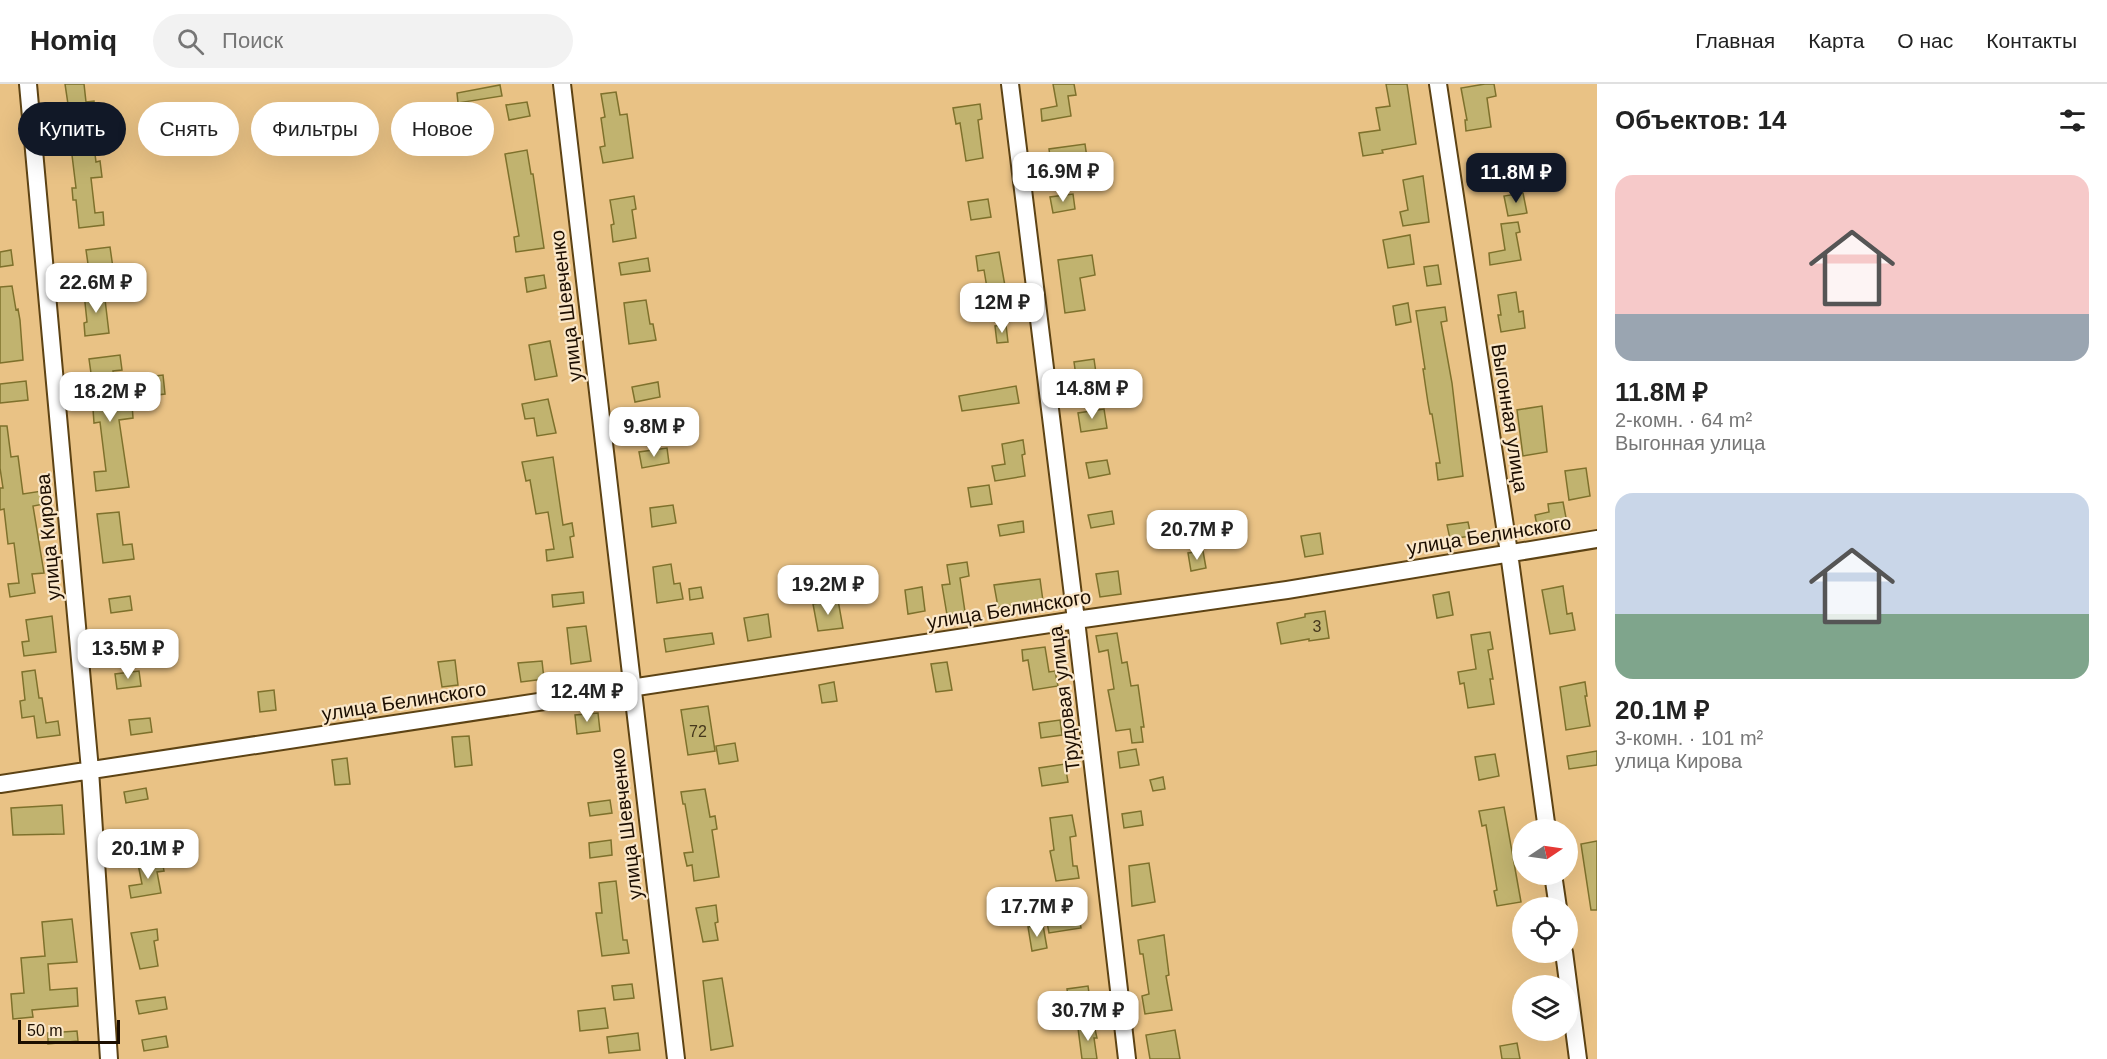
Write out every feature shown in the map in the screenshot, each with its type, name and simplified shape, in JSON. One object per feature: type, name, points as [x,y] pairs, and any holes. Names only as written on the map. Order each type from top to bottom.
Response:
[{"type":"street","name":"улица Кирова","points":[[28,84],[90,770],[109,1059]]},
{"type":"street","name":"улица Шевченко","points":[[562,84],[676,1059]]},
{"type":"street","name":"Трудовая улица","points":[[1010,84],[1127,1059]]},
{"type":"street","name":"Выгонная улица","points":[[1438,84],[1509,553],[1545,819]]},
{"type":"street","name":"улица Белинского","points":[[0,784],[1287,590],[1597,539]]},
{"type":"street","points":[[1565,963],[1578,1059]]},
{"type":"building","points":[[65,84],[84,84],[86,102],[68,102]]},
{"type":"building","points":[[1053,84],[1074,84],[1076,95],[1068,96],[1071,116],[1042,121],[1041,109],[1057,106]]},
{"type":"building","points":[[1386,84],[1407,84],[1416,144],[1363,156],[1359,133],[1380,130],[1376,108],[1390,106]]},
{"type":"building","points":[[1494,84],[1496,96],[1487,98],[1491,127],[1466,131],[1465,120],[1467,120],[1461,88]]},
{"type":"building","points":[[500,85],[502,96],[458,102],[457,93]]},
{"type":"building","points":[[616,92],[620,115],[627,114],[633,158],[603,163],[600,147],[605,146],[601,118],[605,117],[601,94]]},
{"type":"building","points":[[527,102],[530,116],[509,120],[506,105]]},
{"type":"building","points":[[980,104],[982,119],[978,120],[983,158],[966,161],[960,123],[956,124],[953,108]]},
{"type":"building","points":[[1085,144],[1087,158],[1051,164],[1049,149]]},
{"type":"building","points":[[527,150],[531,174],[533,174],[544,248],[516,252],[514,237],[519,236],[505,154]]},
{"type":"building","points":[[72,156],[95,156],[96,162],[100,161],[102,177],[91,178],[95,213],[103,212],[104,225],[79,228],[76,200],[73,200],[72,188],[76,188]]},
{"type":"building","points":[[1423,176],[1429,222],[1403,226],[1400,212],[1408,210],[1403,180]]},
{"type":"building","points":[[1523,193],[1527,213],[1508,216],[1504,196]]},
{"type":"building","points":[[1073,194],[1075,209],[1053,213],[1050,197]]},
{"type":"building","points":[[634,196],[636,209],[632,210],[636,238],[613,242],[611,225],[614,224],[610,200]]},
{"type":"building","points":[[988,199],[991,217],[971,220],[968,202]]},
{"type":"building","points":[[1518,222],[1520,232],[1516,233],[1521,260],[1490,265],[1489,253],[1505,250],[1501,224]]},
{"type":"building","points":[[1410,235],[1414,264],[1388,268],[1383,240]]},
{"type":"building","points":[[110,247],[113,268],[89,271],[86,250]]},
{"type":"building","points":[[11,250],[13,265],[0,267],[0,252]]},
{"type":"building","points":[[999,252],[1008,303],[990,306],[984,270],[978,271],[976,256]]},
{"type":"building","points":[[1092,255],[1095,275],[1080,278],[1085,310],[1065,313],[1058,260]]},
{"type":"building","points":[[648,258],[650,271],[621,275],[619,263]]},
{"type":"building","points":[[1438,265],[1441,284],[1427,286],[1424,267]]},
{"type":"building","points":[[544,275],[546,288],[527,292],[525,278]]},
{"type":"building","points":[[12,286],[20,320],[23,360],[0,363],[0,287]]},
{"type":"building","points":[[104,291],[109,333],[85,336],[84,323],[87,322],[84,293]]},
{"type":"building","points":[[1516,292],[1519,312],[1523,311],[1525,328],[1501,332],[1498,295]]},
{"type":"building","points":[[646,300],[650,324],[653,324],[656,340],[629,344],[624,303]]},
{"type":"building","points":[[1408,303],[1411,322],[1396,325],[1393,306]]},
{"type":"building","points":[[1445,307],[1447,321],[1441,322],[1452,383],[1463,476],[1438,480],[1436,463],[1440,463],[1428,403],[1416,311]]},
{"type":"building","points":[[1006,325],[1008,342],[997,343],[995,326]]},
{"type":"building","points":[[550,341],[557,376],[535,380],[529,345]]},
{"type":"building","points":[[120,355],[122,370],[113,371],[118,406],[132,404],[133,418],[119,420],[129,487],[96,491],[94,472],[106,471],[100,422],[94,423],[93,409],[96,409],[89,359]]},
{"type":"building","points":[[1094,359],[1096,373],[1076,376],[1074,362]]},
{"type":"building","points":[[163,375],[165,394],[140,397],[138,378]]},
{"type":"building","points":[[26,381],[28,400],[0,403],[0,384]]},
{"type":"building","points":[[658,382],[660,397],[635,402],[632,387]]},
{"type":"building","points":[[1016,386],[1019,403],[962,411],[959,396]]},
{"type":"building","points":[[548,399],[556,433],[537,436],[534,418],[525,419],[522,404]]},
{"type":"building","points":[[1542,406],[1547,452],[1523,456],[1517,410]]},
{"type":"building","points":[[1104,409],[1107,428],[1081,432],[1078,413]]},
{"type":"building","points":[[0,426],[7,426],[11,457],[18,456],[23,494],[42,491],[44,504],[33,506],[44,573],[32,574],[35,593],[10,597],[8,584],[19,583],[14,543],[8,544],[4,509],[0,510],[0,488],[3,488],[0,468]]},
{"type":"building","points":[[1023,440],[1025,454],[1022,455],[1025,476],[995,481],[992,466],[1005,464],[1002,444]]},
{"type":"building","points":[[667,448],[669,463],[642,468],[639,452]]},
{"type":"building","points":[[553,457],[563,525],[572,523],[574,536],[570,537],[573,557],[547,561],[546,550],[554,549],[548,512],[536,514],[530,480],[526,481],[522,462]]},
{"type":"building","points":[[1107,460],[1110,474],[1089,478],[1086,463]]},
{"type":"building","points":[[1586,468],[1590,496],[1569,500],[1565,471]]},
{"type":"building","points":[[989,485],[992,504],[971,507],[968,488]]},
{"type":"building","points":[[1563,502],[1568,528],[1538,532],[1535,515],[1549,512],[1548,504]]},
{"type":"building","points":[[673,505],[676,523],[652,527],[650,508]]},
{"type":"building","points":[[1112,511],[1114,524],[1091,528],[1088,515]]},
{"type":"building","points":[[119,512],[123,545],[132,544],[134,559],[103,563],[97,514]]},
{"type":"building","points":[[1023,521],[1024,532],[1000,536],[998,525]]},
{"type":"building","points":[[1468,522],[1471,536],[1450,539],[1447,525]]},
{"type":"building","points":[[1320,533],[1323,554],[1305,557],[1301,536]]},
{"type":"building","points":[[1203,551],[1206,568],[1191,571],[1188,553]]},
{"type":"building","points":[[967,562],[969,576],[960,578],[965,612],[947,615],[942,585],[950,584],[947,565]]},
{"type":"building","points":[[671,564],[674,584],[680,583],[683,599],[657,603],[653,567]]},
{"type":"building","points":[[1118,571],[1121,594],[1100,597],[1096,574]]},
{"type":"building","points":[[1040,579],[1043,601],[998,607],[994,585]]},
{"type":"building","points":[[1563,586],[1567,614],[1572,613],[1575,630],[1550,634],[1542,590]]},
{"type":"building","points":[[701,587],[703,598],[690,600],[689,589]]},
{"type":"building","points":[[922,587],[925,611],[908,614],[905,590]]},
{"type":"building","points":[[583,592],[584,603],[553,607],[552,595]]},
{"type":"building","points":[[1449,592],[1453,615],[1437,618],[1433,595]]},
{"type":"building","points":[[130,596],[132,610],[111,613],[109,599]]},
{"type":"building","points":[[838,600],[843,628],[818,631],[813,604]]},
{"type":"building","points":[[1325,611],[1329,638],[1281,644],[1277,623],[1305,617],[1305,614]]},
{"type":"building","points":[[768,614],[771,637],[748,641],[744,618]]},
{"type":"building","points":[[52,616],[56,652],[24,656],[22,642],[29,641],[26,620]]},
{"type":"building","points":[[586,626],[591,661],[571,664],[567,628]]},
{"type":"building","points":[[1490,632],[1493,649],[1488,650],[1494,704],[1468,708],[1464,683],[1460,684],[1458,672],[1476,669],[1471,635]]},
{"type":"building","points":[[712,633],[714,644],[666,652],[664,639]]},
{"type":"building","points":[[1117,633],[1122,663],[1127,662],[1131,686],[1138,685],[1144,727],[1141,727],[1143,742],[1132,743],[1130,729],[1116,731],[1108,690],[1114,689],[1108,650],[1099,652],[1096,636]]},
{"type":"building","points":[[1045,647],[1049,672],[1055,671],[1058,686],[1033,690],[1028,660],[1023,661],[1022,650]]},
{"type":"building","points":[[455,660],[458,685],[442,687],[438,662]]},
{"type":"building","points":[[542,661],[544,679],[521,682],[518,663]]},
{"type":"building","points":[[947,662],[952,690],[936,692],[931,664]]},
{"type":"building","points":[[35,670],[46,723],[58,721],[60,735],[37,738],[34,716],[22,718],[20,701],[25,700],[22,672]]},
{"type":"building","points":[[139,671],[141,686],[117,689],[115,674]]},
{"type":"building","points":[[834,682],[837,701],[822,703],[819,685]]},
{"type":"building","points":[[1585,682],[1590,726],[1566,730],[1560,687]]},
{"type":"building","points":[[274,690],[276,710],[260,712],[258,692]]},
{"type":"building","points":[[708,706],[715,751],[688,755],[681,710]]},
{"type":"building","points":[[598,713],[600,731],[577,734],[575,715]]},
{"type":"building","points":[[150,718],[152,732],[131,735],[129,720]]},
{"type":"building","points":[[1060,720],[1062,735],[1041,738],[1039,723]]},
{"type":"building","points":[[469,736],[472,765],[455,767],[452,737]]},
{"type":"building","points":[[735,743],[738,761],[719,764],[716,746]]},
{"type":"building","points":[[1136,749],[1139,765],[1120,768],[1118,752]]},
{"type":"building","points":[[1597,751],[1597,765],[1569,769],[1567,756]]},
{"type":"building","points":[[1495,754],[1499,776],[1479,780],[1475,757]]},
{"type":"building","points":[[347,758],[350,784],[335,785],[332,760]]},
{"type":"building","points":[[1065,764],[1068,782],[1042,786],[1039,768]]},
{"type":"building","points":[[1163,777],[1165,789],[1153,791],[1150,780]]},
{"type":"building","points":[[146,788],[148,799],[126,803],[124,792]]},
{"type":"building","points":[[705,789],[710,817],[715,816],[717,829],[712,830],[719,877],[694,881],[692,865],[687,866],[684,853],[693,852],[681,792]]},
{"type":"building","points":[[610,800],[612,813],[590,816],[588,803]]},
{"type":"building","points":[[62,805],[64,834],[13,835],[11,808]]},
{"type":"building","points":[[1504,807],[1512,852],[1512,885],[1518,885],[1520,897],[1512,897],[1512,904],[1497,906],[1494,891],[1497,890],[1486,825],[1482,826],[1479,811]]},
{"type":"building","points":[[1141,811],[1143,825],[1124,828],[1122,814]]},
{"type":"building","points":[[1072,815],[1076,836],[1070,837],[1073,866],[1077,866],[1079,878],[1056,881],[1050,851],[1054,850],[1050,818]]},
{"type":"building","points":[[611,840],[612,855],[590,858],[589,843]]},
{"type":"building","points":[[1597,841],[1597,910],[1591,910],[1581,844]]},
{"type":"building","points":[[162,860],[164,871],[157,872],[161,893],[131,898],[129,886],[142,884],[138,864]]},
{"type":"building","points":[[1149,863],[1155,902],[1132,906],[1129,866]]},
{"type":"building","points":[[616,881],[623,940],[627,940],[629,953],[602,956],[596,913],[602,913],[599,883]]},
{"type":"building","points":[[716,905],[718,922],[715,923],[718,940],[703,942],[696,908]]},
{"type":"building","points":[[1078,912],[1081,928],[1049,933],[1046,917]]},
{"type":"building","points":[[72,919],[77,962],[48,964],[50,990],[77,988],[78,1006],[32,1010],[33,1017],[13,1019],[11,994],[24,993],[21,958],[45,956],[42,922]]},
{"type":"building","points":[[1043,925],[1047,948],[1032,951],[1028,927]]},
{"type":"building","points":[[157,929],[158,940],[154,941],[158,966],[140,969],[131,933]]},
{"type":"building","points":[[1164,935],[1169,975],[1166,976],[1172,1010],[1145,1014],[1142,996],[1149,994],[1143,954],[1140,954],[1138,940]]},
{"type":"building","points":[[722,978],[733,1046],[711,1050],[703,981]]},
{"type":"building","points":[[632,984],[634,998],[614,1000],[612,986]]},
{"type":"building","points":[[1088,986],[1090,1000],[1069,1004],[1067,989]]},
{"type":"building","points":[[165,997],[167,1009],[139,1014],[136,1001]]},
{"type":"building","points":[[605,1008],[608,1028],[580,1031],[578,1011]]},
{"type":"building","points":[[1094,1025],[1097,1038],[1094,1038],[1097,1059],[1082,1059],[1078,1028]]},
{"type":"building","points":[[1175,1030],[1180,1059],[1150,1059],[1146,1035]]},
{"type":"building","points":[[77,1031],[78,1041],[48,1044],[48,1033]]},
{"type":"building","points":[[638,1033],[640,1050],[609,1053],[607,1037]]},
{"type":"building","points":[[166,1036],[168,1047],[144,1051],[142,1040]]},
{"type":"building","points":[[1517,1043],[1520,1059],[1502,1059],[1500,1046]]}]
